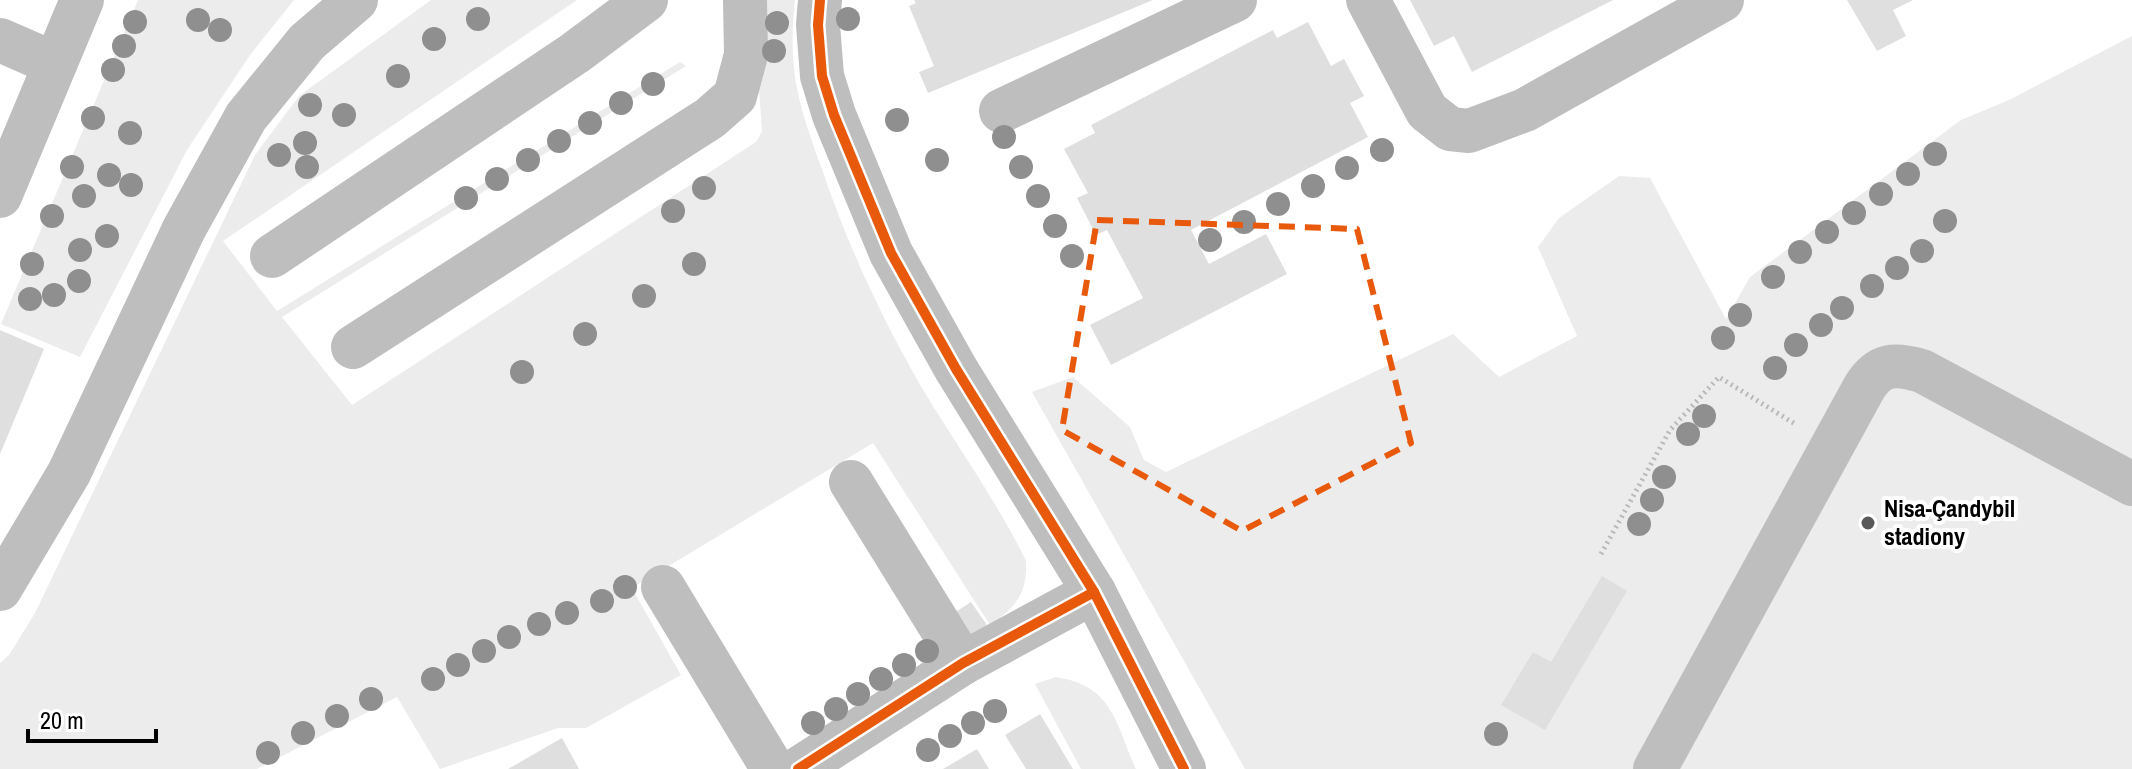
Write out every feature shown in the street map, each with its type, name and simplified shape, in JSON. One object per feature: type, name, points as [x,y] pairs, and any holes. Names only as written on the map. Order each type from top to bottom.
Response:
[{"type":"street","points":[[0,196],[82,0]]},
{"type":"street","points":[[6,565],[69,473],[184,229],[246,117],[307,42],[356,0]]},
{"type":"street","points":[[272,256],[575,53],[646,0]]},
{"type":"street","points":[[353,347],[710,118],[735,96],[746,55],[745,0]]},
{"type":"street","points":[[820,0],[818,25],[822,76],[834,115],[891,253],[956,369],[1094,592],[1184,769]]},
{"type":"street","points":[[1001,111],[1235,0]]},
{"type":"street","points":[[1368,0],[1427,111],[1450,129],[1469,131],[1525,110],[1722,0]]},
{"type":"street","points":[[0,40],[55,64]]},
{"type":"street","points":[[1655,769],[1873,373],[1885,366],[1903,365],[1922,371],[2132,484]]},
{"type":"street","points":[[851,482],[963,663]]},
{"type":"street","points":[[663,587],[773,769]]},
{"type":"street","points":[[798,769],[963,663],[1094,592]]},
{"type":"path","points":[[1601,554],[1670,430],[1719,377],[1797,426]]},
{"type":"highlighted area","points":[[1097,220],[1357,229],[1411,443],[1242,531],[1062,430]]},
{"type":"shaded area","points":[[138,0],[294,0],[250,55],[187,150],[80,357],[1,324]]},
{"type":"shaded area","points":[[431,0],[577,0],[223,241],[277,311],[680,62],[686,66],[282,317],[352,405],[756,142],[762,131],[758,76],[765,0],[795,0],[793,48],[797,88],[833,201],[895,340],[1026,561],[1025,582],[1018,599],[990,625],[873,443],[632,588],[681,675],[586,728],[558,728],[440,769],[397,697],[257,769],[0,769],[0,663],[9,655],[35,613],[255,155],[299,96]]},
{"type":"shaded area","name":"Nisa-Çandybil stadiony","points":[[2132,36],[2132,769],[1245,769],[1032,392],[1073,377],[1130,427],[1144,460],[1166,472],[1453,334],[1499,377],[1577,336],[1538,247],[1559,218],[1619,176],[1650,178],[1726,319],[1750,277],[1961,120],[2009,100]]},
{"type":"shaded area","points":[[1056,677],[1090,689],[1101,698],[1110,709],[1136,769],[1081,769],[1035,684]]},
{"type":"building","points":[[914,0],[1153,0],[928,93],[919,72],[934,66],[909,6],[916,3]]},
{"type":"building","points":[[1410,0],[1613,0],[1472,72],[1454,36],[1434,46]]},
{"type":"building","points":[[1847,0],[1913,0],[1893,10],[1906,36],[1877,51]]},
{"type":"building","points":[[1308,22],[1331,66],[1344,59],[1364,96],[1350,103],[1368,137],[1191,230],[1209,264],[1266,234],[1287,274],[1111,365],[1090,325],[1143,298],[1107,230],[1096,235],[1077,198],[1088,193],[1064,149],[1095,133],[1091,125],[1273,30],[1277,38]]},
{"type":"building","points":[[0,330],[44,349],[0,454]]},
{"type":"building","points":[[1602,576],[1627,591],[1545,730],[1501,705],[1533,652],[1551,662]]},
{"type":"building","points":[[971,602],[989,628],[972,640],[954,613]]},
{"type":"building","points":[[1040,714],[1073,769],[1026,769],[1005,735]]},
{"type":"building","points":[[562,738],[579,769],[508,769]]},
{"type":"building","points":[[977,749],[989,769],[943,769]]},
{"type":"cycle path","points":[[820,0],[818,25],[822,76],[834,115],[891,253],[956,369],[1094,592],[1184,769]]},
{"type":"cycle path","points":[[798,769],[963,663],[1094,592]]},
{"type":"place","name":"Nisa-Çandybil stadiony","points":[[1868,523]]}]
